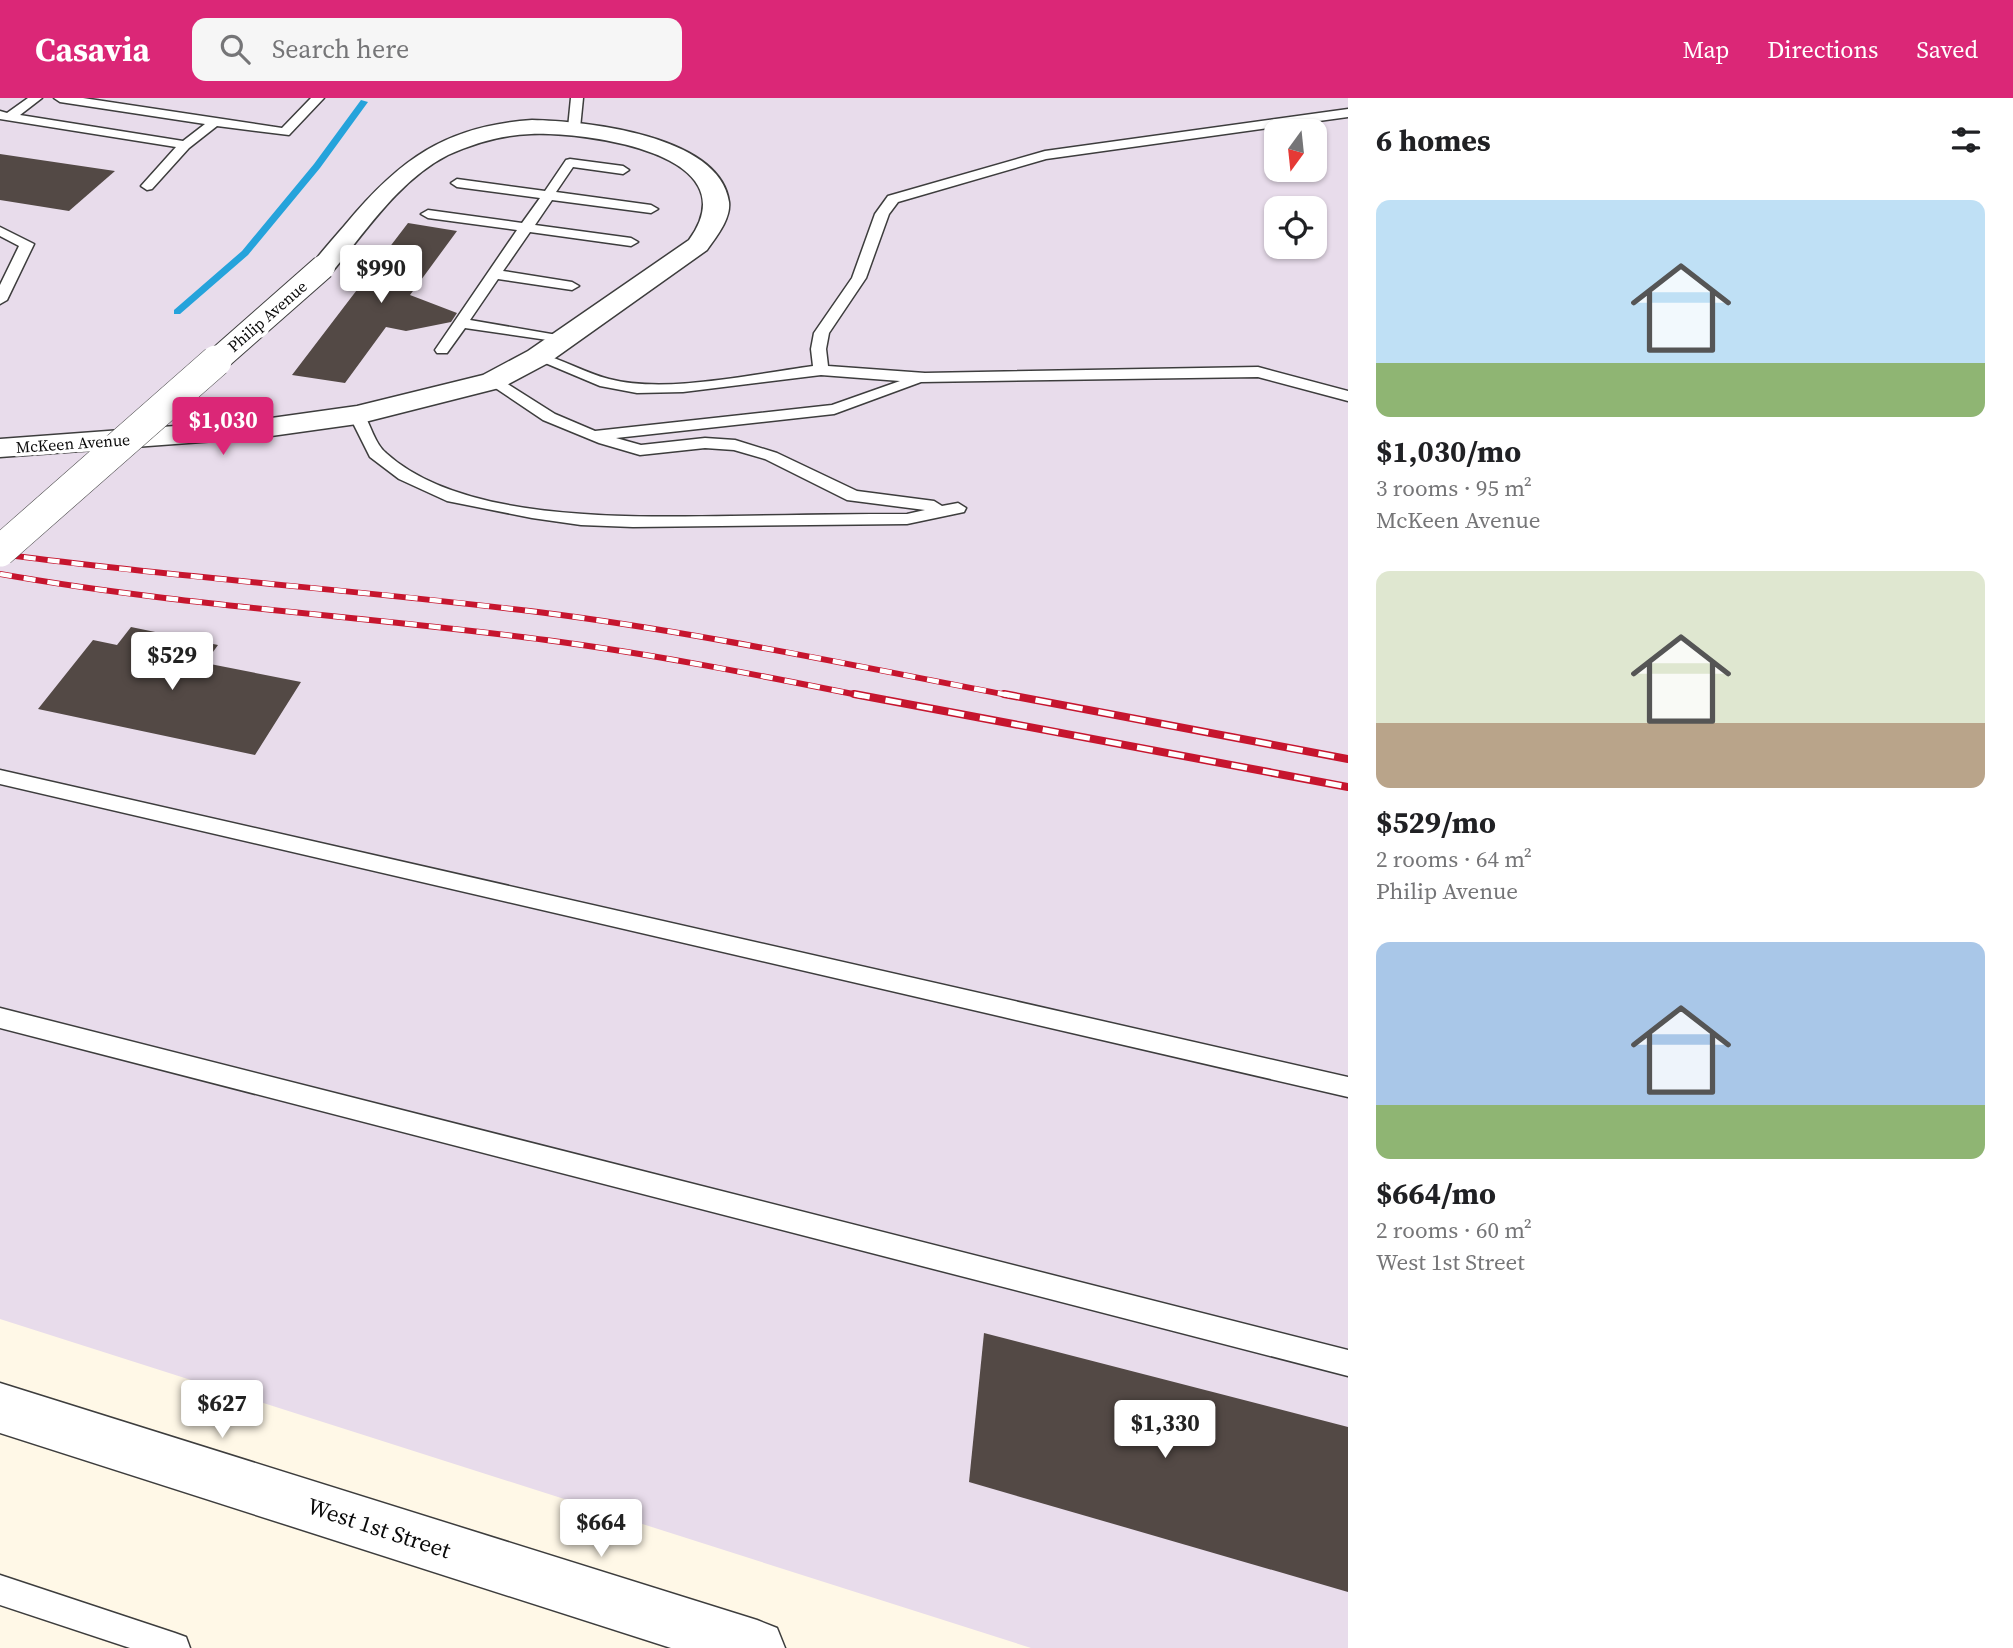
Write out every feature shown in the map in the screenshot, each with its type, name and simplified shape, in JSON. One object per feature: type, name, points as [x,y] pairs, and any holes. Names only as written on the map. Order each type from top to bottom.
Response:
[{"type":"street","name":"Philip Avenue","points":[[0,551],[323,267],[398,181],[437,152],[491,133],[531,127],[574,128],[618,135],[685,159],[711,181],[717,200],[714,222],[698,245],[538,357],[493,381],[437,396]]},
{"type":"street","name":"McKeen Avenue","points":[[0,448],[257,429],[357,415],[437,396]]},
{"type":"street","name":"West 1st Street","points":[[0,1408],[757,1648]]},
{"type":"lane","points":[[4,116],[36,98]]},
{"type":"lane","points":[[60,98],[285,132],[318,98]]},
{"type":"lane","points":[[574,128],[577,98]]},
{"type":"lane","points":[[821,370],[818,345],[827,323],[859,279],[875,241],[883,207],[893,199],[1045,155],[1348,113]]},
{"type":"lane","points":[[4,116],[186,145]]},
{"type":"lane","points":[[147,186],[186,145],[215,122]]},
{"type":"lane","points":[[442,350],[570,163],[623,170]]},
{"type":"lane","points":[[457,183],[651,209]]},
{"type":"lane","points":[[428,214],[631,242]]},
{"type":"lane","points":[[0,231],[27,244],[0,300]]},
{"type":"lane","points":[[494,274],[572,286]]},
{"type":"lane","points":[[461,323],[563,340]]},
{"type":"lane","points":[[538,357],[605,383],[637,388],[683,387],[821,370],[925,378],[1258,372],[1348,397]]},
{"type":"lane","points":[[593,436],[834,409],[925,378]]},
{"type":"lane","points":[[357,415],[376,454],[405,477],[453,497],[532,513],[581,520],[633,522],[907,519],[958,508],[853,496],[771,456],[735,445],[705,443],[640,450],[593,436],[549,417],[493,381]]},
{"type":"lane","points":[[0,777],[1348,1087]]},
{"type":"lane","points":[[0,1018],[1348,1363]]},
{"type":"lane","points":[[0,1590],[175,1648]]},
{"type":"shaded area","points":[[0,98],[1348,98],[1348,1648],[1031,1648],[0,1319]]},
{"type":"building","points":[[0,154],[115,171],[69,211],[0,200]]},
{"type":"building","points":[[408,223],[457,231],[410,295],[457,313],[451,322],[406,331],[386,327],[345,383],[292,375]]},
{"type":"building","points":[[131,627],[218,645],[205,663],[301,682],[255,755],[38,709],[93,640],[117,645]]},
{"type":"building","points":[[984,1333],[1348,1427],[1348,1592],[969,1482]]},
{"type":"waterway","points":[[177,312],[245,253],[317,166],[364,102]]},
{"type":"railway","points":[[0,554],[598,620],[776,650],[1013,696]]},
{"type":"railway","points":[[0,574],[204,603],[586,646],[705,665],[863,696]]},
{"type":"railway","points":[[854,694],[1348,787]]},
{"type":"railway","points":[[1004,694],[1348,759]]}]
